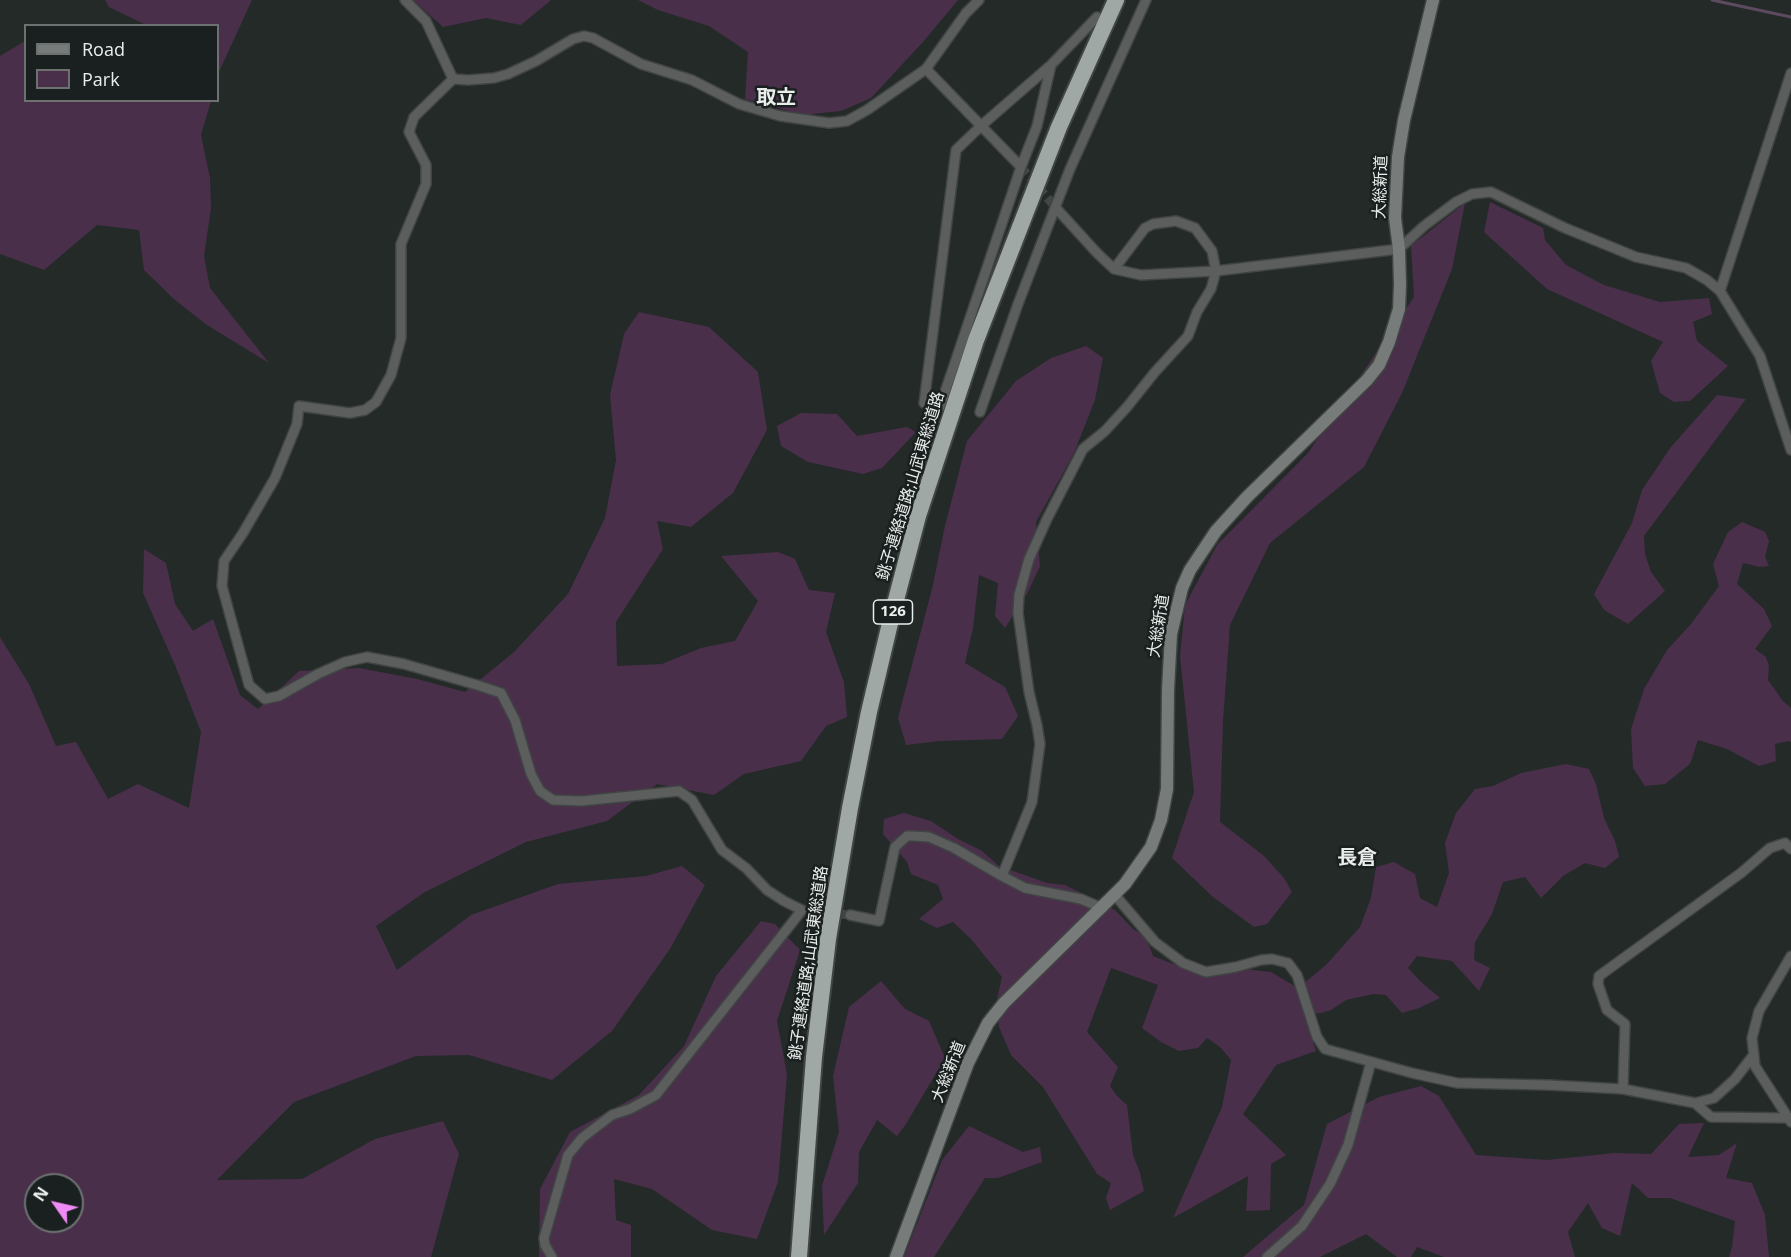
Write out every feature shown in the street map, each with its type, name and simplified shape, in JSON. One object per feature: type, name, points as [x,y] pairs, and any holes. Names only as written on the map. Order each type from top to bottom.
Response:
[{"type":"highway","name":"銚子連絡道路;山武東総道路","points":[[799,1257],[814,1057],[828,939],[850,808],[891,618],[918,516],[976,339],[1055,137],[1116,0]]},
{"type":"street","points":[[405,0],[426,21],[453,79]]},
{"type":"street","points":[[552,1257],[544,1238],[568,1155],[582,1138],[612,1115],[656,1095],[802,910],[784,902],[767,890],[746,868],[722,850],[692,800],[679,791],[582,801],[553,800],[540,791],[531,774],[515,720],[501,693],[404,664],[367,657],[345,662],[279,696],[265,699],[249,685],[222,586],[224,561],[275,478],[297,424],[299,406],[350,413],[366,410],[376,402],[391,375],[400,338],[402,244],[426,184],[426,165],[409,132],[414,117],[453,79],[494,78],[508,74],[536,61],[573,39],[584,36],[641,64],[692,80],[739,104],[780,116],[829,123],[847,121],[867,110],[926,69],[966,13],[979,0]]},
{"type":"street","points":[[980,412],[1018,304],[1070,169],[1146,0]]},
{"type":"street","name":"大総新道","points":[[896,1257],[968,1063],[988,1023],[1004,1003],[1125,884],[1150,847],[1161,820],[1167,789],[1171,634],[1182,588],[1190,570],[1216,531],[1247,496],[1367,380],[1379,365],[1389,342],[1399,309],[1399,249],[1395,218],[1398,157],[1404,120],[1433,0]]},
{"type":"street","points":[[1051,65],[1037,126],[940,406],[924,403],[956,150],[1051,65],[1097,17]]},
{"type":"street","points":[[926,69],[1021,167]]},
{"type":"street","points":[[1720,291],[1791,74]]},
{"type":"street","points":[[1056,208],[1114,269],[1141,275],[1216,271],[1399,249],[1424,226],[1456,202],[1472,194],[1491,192],[1565,228],[1636,257],[1686,268],[1707,280],[1720,291],[1760,356],[1791,450]]},
{"type":"street","points":[[1002,876],[1032,802],[1040,744],[1029,692],[1018,613],[1019,595],[1029,559],[1083,449],[1105,431],[1188,336],[1197,312],[1211,289],[1216,271],[1212,251],[1195,228],[1176,221],[1153,224],[1145,228],[1114,269]]},
{"type":"street","points":[[850,915],[879,921],[895,847],[907,836],[929,837],[954,848],[1025,888],[1081,899],[1102,908]]},
{"type":"street","points":[[1623,1089],[1625,1024],[1607,1010],[1598,984],[1599,976],[1741,873],[1770,848],[1785,843],[1791,849]]},
{"type":"street","points":[[1114,894],[1155,942],[1183,963],[1206,972],[1261,960],[1288,963],[1297,975],[1317,1037],[1325,1049],[1371,1062],[1457,1083],[1623,1089],[1695,1103],[1714,1098],[1735,1080],[1752,1057]]},
{"type":"street","points":[[1790,1120],[1755,1066],[1752,1057],[1752,1038],[1759,1011],[1791,956]]},
{"type":"street","points":[[1267,1257],[1302,1226],[1330,1184],[1348,1145],[1371,1062]]},
{"type":"street","points":[[1695,1103],[1711,1117],[1790,1120]]},
{"type":"green space","points":[[105,0],[252,0],[219,72],[219,24],[144,24],[109,7]]},
{"type":"green space","points":[[413,0],[551,0],[521,25],[486,18],[443,27]]},
{"type":"green space","points":[[638,0],[958,0],[871,98],[841,111],[803,115],[745,99],[748,52],[709,26],[658,10]]},
{"type":"green space","points":[[24,42],[24,102],[211,102],[201,135],[210,178],[211,208],[204,256],[210,288],[269,363],[207,325],[175,300],[144,270],[139,230],[97,225],[44,270],[0,254],[0,56]]},
{"type":"green space","points":[[1490,202],[1543,228],[1545,240],[1566,265],[1604,285],[1660,302],[1709,298],[1712,314],[1693,322],[1697,341],[1728,366],[1690,401],[1674,402],[1660,393],[1651,361],[1663,342],[1547,289],[1484,232]]},
{"type":"green space","points":[[1465,203],[1452,269],[1402,393],[1364,467],[1270,543],[1230,625],[1223,721],[1220,822],[1264,856],[1284,878],[1292,892],[1267,924],[1254,927],[1213,897],[1172,858],[1194,792],[1180,656],[1185,605],[1217,545],[1308,453],[1414,297],[1411,246]]},
{"type":"green space","points":[[639,312],[709,327],[758,372],[767,430],[733,493],[691,527],[657,521],[663,549],[616,622],[617,666],[662,664],[701,648],[735,641],[758,601],[721,556],[778,552],[795,559],[809,590],[835,593],[826,632],[844,682],[847,717],[826,726],[801,761],[744,774],[714,795],[657,784],[607,821],[526,842],[425,892],[376,926],[397,970],[471,915],[558,884],[646,876],[682,866],[705,885],[670,949],[612,1031],[552,1080],[469,1055],[416,1056],[294,1102],[217,1180],[302,1179],[375,1139],[443,1121],[459,1154],[431,1257],[0,1257],[0,637],[29,684],[56,746],[76,742],[108,799],[138,784],[189,808],[201,732],[175,665],[143,593],[144,549],[166,563],[175,604],[193,631],[213,619],[240,695],[258,709],[299,671],[359,668],[417,679],[465,692],[514,652],[568,594],[605,518],[616,460],[610,395],[624,334]]},
{"type":"green space","points":[[1086,346],[1103,358],[1095,400],[1074,453],[1036,522],[1040,566],[1028,592],[1005,628],[995,616],[998,583],[979,575],[973,628],[965,663],[1005,687],[1018,716],[1002,739],[939,741],[906,745],[898,718],[932,589],[945,526],[967,441],[1016,381],[1051,358]]},
{"type":"green space","points":[[1717,395],[1746,399],[1644,536],[1645,554],[1651,572],[1665,591],[1628,624],[1604,610],[1594,594],[1632,523],[1642,490],[1671,447]]},
{"type":"green space","points":[[801,413],[837,414],[857,436],[907,427],[916,432],[882,468],[863,474],[808,462],[781,446],[777,426]]},
{"type":"green space","points":[[1742,522],[1765,532],[1769,541],[1765,556],[1769,566],[1760,567],[1743,563],[1737,584],[1764,609],[1772,626],[1755,649],[1766,657],[1769,666],[1768,680],[1791,708],[1791,742],[1775,744],[1776,761],[1759,766],[1727,749],[1698,740],[1690,764],[1665,784],[1645,786],[1633,768],[1631,729],[1644,689],[1667,650],[1691,624],[1719,586],[1713,564],[1728,532]]},
{"type":"green space","points":[[1566,764],[1589,769],[1619,857],[1605,868],[1585,863],[1563,876],[1541,898],[1525,877],[1503,882],[1492,914],[1475,942],[1474,960],[1490,968],[1479,991],[1452,961],[1417,956],[1408,968],[1440,998],[1402,1013],[1386,995],[1373,994],[1346,1000],[1331,1010],[1321,1013],[1304,1014],[1316,1051],[1276,1065],[1243,1114],[1286,1155],[1271,1164],[1270,1210],[1246,1211],[1248,1176],[1173,1218],[1222,1107],[1231,1060],[1220,1047],[1207,1038],[1198,1048],[1179,1051],[1161,1042],[1142,1028],[1158,985],[1111,968],[1087,1032],[1118,1067],[1110,1086],[1127,1105],[1133,1155],[1144,1191],[1110,1210],[1106,1198],[1111,1183],[1097,1174],[1043,1087],[1011,1055],[999,1027],[997,999],[1002,977],[971,939],[953,922],[937,928],[919,919],[943,899],[938,885],[911,874],[907,862],[883,834],[884,819],[904,813],[931,821],[958,839],[982,851],[999,866],[1047,883],[1065,885],[1115,910],[1133,929],[1146,937],[1153,956],[1206,977],[1244,969],[1271,972],[1298,988],[1326,965],[1360,927],[1371,898],[1376,867],[1394,862],[1415,874],[1420,898],[1437,907],[1449,873],[1445,843],[1456,813],[1475,789],[1493,786],[1521,773]]},
{"type":"green space","points":[[761,921],[775,924],[800,950],[777,1021],[787,1075],[778,1182],[757,1239],[712,1230],[652,1189],[614,1179],[616,1220],[631,1225],[631,1257],[539,1257],[540,1189],[570,1132],[639,1095],[684,1046],[716,976]]},
{"type":"green space","points":[[881,981],[905,1009],[929,1021],[945,1058],[897,1136],[877,1120],[859,1152],[858,1183],[824,1235],[822,1186],[839,1132],[833,1076],[849,1007]]},
{"type":"green space","points":[[1421,1086],[1439,1096],[1476,1155],[1547,1160],[1615,1153],[1651,1154],[1679,1124],[1704,1123],[1688,1157],[1719,1155],[1737,1143],[1726,1178],[1752,1183],[1765,1215],[1769,1257],[1729,1257],[1735,1221],[1670,1198],[1648,1198],[1632,1183],[1620,1236],[1602,1228],[1588,1203],[1568,1232],[1575,1257],[1444,1257],[1417,1247],[1411,1257],[1397,1257],[1366,1234],[1320,1257],[1243,1257],[1304,1205],[1327,1124],[1379,1097]]},
{"type":"green space","points":[[969,1126],[1023,1152],[1040,1147],[1042,1162],[998,1178],[985,1178],[934,1257],[904,1257],[942,1160]]},
{"type":"waterway","points":[[1712,0],[1791,17]]},
{"type":"tunnel","points":[[1021,167],[1056,208]]},
{"type":"tunnel","points":[[802,910],[850,915]]},
{"type":"district","name":"取立","points":[[776,98]]},
{"type":"district","name":"長倉","points":[[1357,858]]}]
